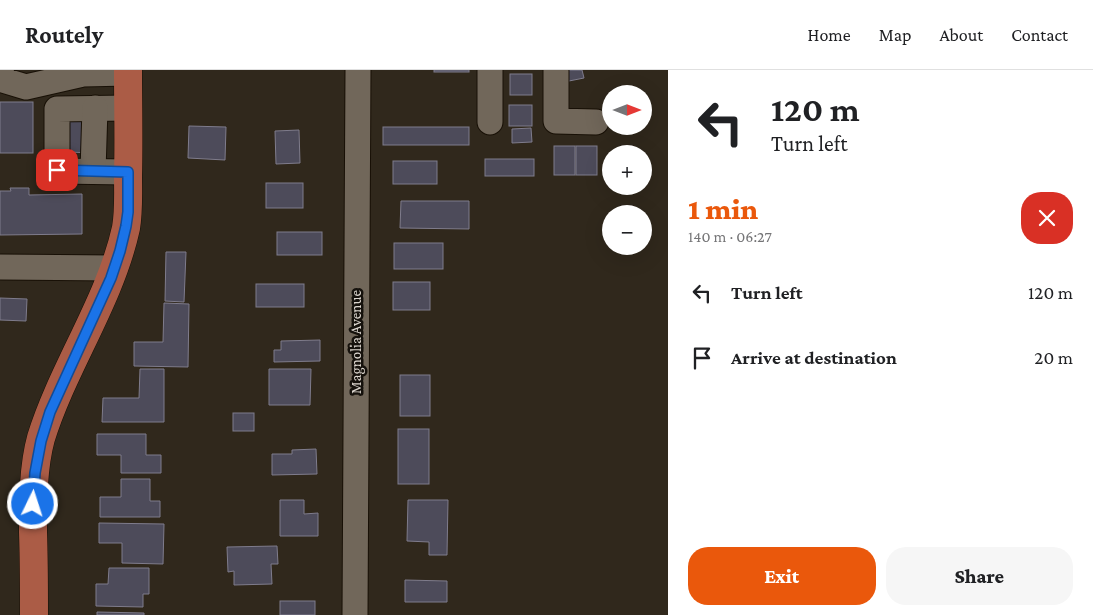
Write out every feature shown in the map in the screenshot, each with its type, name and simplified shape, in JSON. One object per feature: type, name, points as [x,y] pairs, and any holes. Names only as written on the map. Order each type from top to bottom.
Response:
[{"type":"main road","points":[[34,615],[33,504],[35,473],[41,441],[50,412],[111,278],[126,226],[128,212],[128,71]]},
{"type":"street","points":[[1,70],[3,80],[26,87],[83,72],[128,71]]},
{"type":"street","name":"Magnolia Avenue","points":[[355,615],[358,70]]},
{"type":"street","points":[[490,70],[490,122]]},
{"type":"street","points":[[556,70],[556,121],[596,122]]},
{"type":"street","points":[[94,171],[95,108]]},
{"type":"street","points":[[128,108],[57,109],[57,170],[128,172]]},
{"type":"street","points":[[0,267],[114,268]]},
{"type":"building","points":[[434,70],[469,70],[469,72],[434,72]]},
{"type":"building","points":[[562,70],[582,70],[584,78],[564,82]]},
{"type":"building","points":[[510,74],[532,74],[532,95],[510,95]]},
{"type":"building","points":[[0,102],[33,102],[33,153],[0,153]]},
{"type":"building","points":[[509,105],[532,105],[532,126],[509,126]]},
{"type":"building","points":[[69,120],[93,120],[92,153],[68,152]]},
{"type":"building","points":[[189,126],[226,127],[225,160],[188,158]]},
{"type":"building","points":[[383,127],[469,127],[469,145],[383,145]]},
{"type":"building","points":[[531,128],[532,142],[512,143],[512,129]]},
{"type":"building","points":[[299,130],[300,163],[276,164],[275,131]]},
{"type":"building","points":[[554,146],[575,146],[575,175],[554,175]]},
{"type":"building","points":[[576,146],[597,146],[597,175],[576,175]]},
{"type":"building","points":[[485,159],[534,159],[534,176],[485,176]]},
{"type":"building","points":[[393,161],[437,161],[437,184],[393,184]]},
{"type":"building","points":[[266,183],[303,183],[303,208],[266,208]]},
{"type":"building","points":[[10,188],[29,188],[29,195],[82,194],[82,234],[0,235],[0,191],[11,191]]},
{"type":"building","points":[[401,201],[469,201],[469,229],[400,228]]},
{"type":"building","points":[[277,232],[322,232],[322,255],[277,255]]},
{"type":"building","points":[[394,243],[443,243],[443,269],[394,269]]},
{"type":"building","points":[[166,252],[186,252],[184,302],[165,301]]},
{"type":"building","points":[[393,282],[430,282],[430,310],[393,310]]},
{"type":"building","points":[[256,284],[304,284],[304,307],[256,307]]},
{"type":"building","points":[[0,298],[27,299],[26,321],[0,320]]},
{"type":"building","points":[[164,303],[189,304],[188,367],[134,366],[134,342],[163,342]]},
{"type":"building","points":[[320,340],[320,361],[274,362],[274,350],[281,350],[281,341]]},
{"type":"building","points":[[140,369],[164,369],[164,422],[102,422],[103,398],[139,398]]},
{"type":"building","points":[[269,369],[311,369],[310,405],[269,405]]},
{"type":"building","points":[[400,375],[430,375],[430,416],[400,416]]},
{"type":"building","points":[[233,413],[254,413],[254,431],[233,431]]},
{"type":"building","points":[[398,429],[429,429],[429,484],[398,484]]},
{"type":"building","points":[[97,434],[146,434],[146,455],[161,455],[161,473],[121,473],[121,455],[97,455]]},
{"type":"building","points":[[316,449],[317,474],[272,475],[272,454],[292,454],[292,450]]},
{"type":"building","points":[[121,479],[150,479],[150,501],[160,501],[160,517],[100,517],[100,497],[121,497]]},
{"type":"building","points":[[280,500],[304,500],[304,514],[318,513],[318,536],[280,536]]},
{"type":"building","points":[[408,500],[448,500],[447,555],[429,555],[429,542],[407,541]]},
{"type":"building","points":[[99,523],[164,524],[163,564],[122,563],[122,543],[99,543]]},
{"type":"building","points":[[277,546],[278,564],[271,564],[272,584],[234,585],[234,571],[228,572],[227,547]]},
{"type":"building","points":[[109,568],[149,568],[149,594],[143,594],[143,607],[96,606],[96,584],[108,584]]},
{"type":"building","points":[[405,580],[447,581],[447,602],[405,602]]},
{"type":"building","points":[[280,601],[315,601],[315,615],[280,615]]},
{"type":"building","points":[[97,612],[144,613],[144,615],[97,615]]},
{"type":"route","points":[[33,504],[35,473],[41,441],[50,412],[111,278],[120,251],[128,212],[128,172],[57,170]]}]
